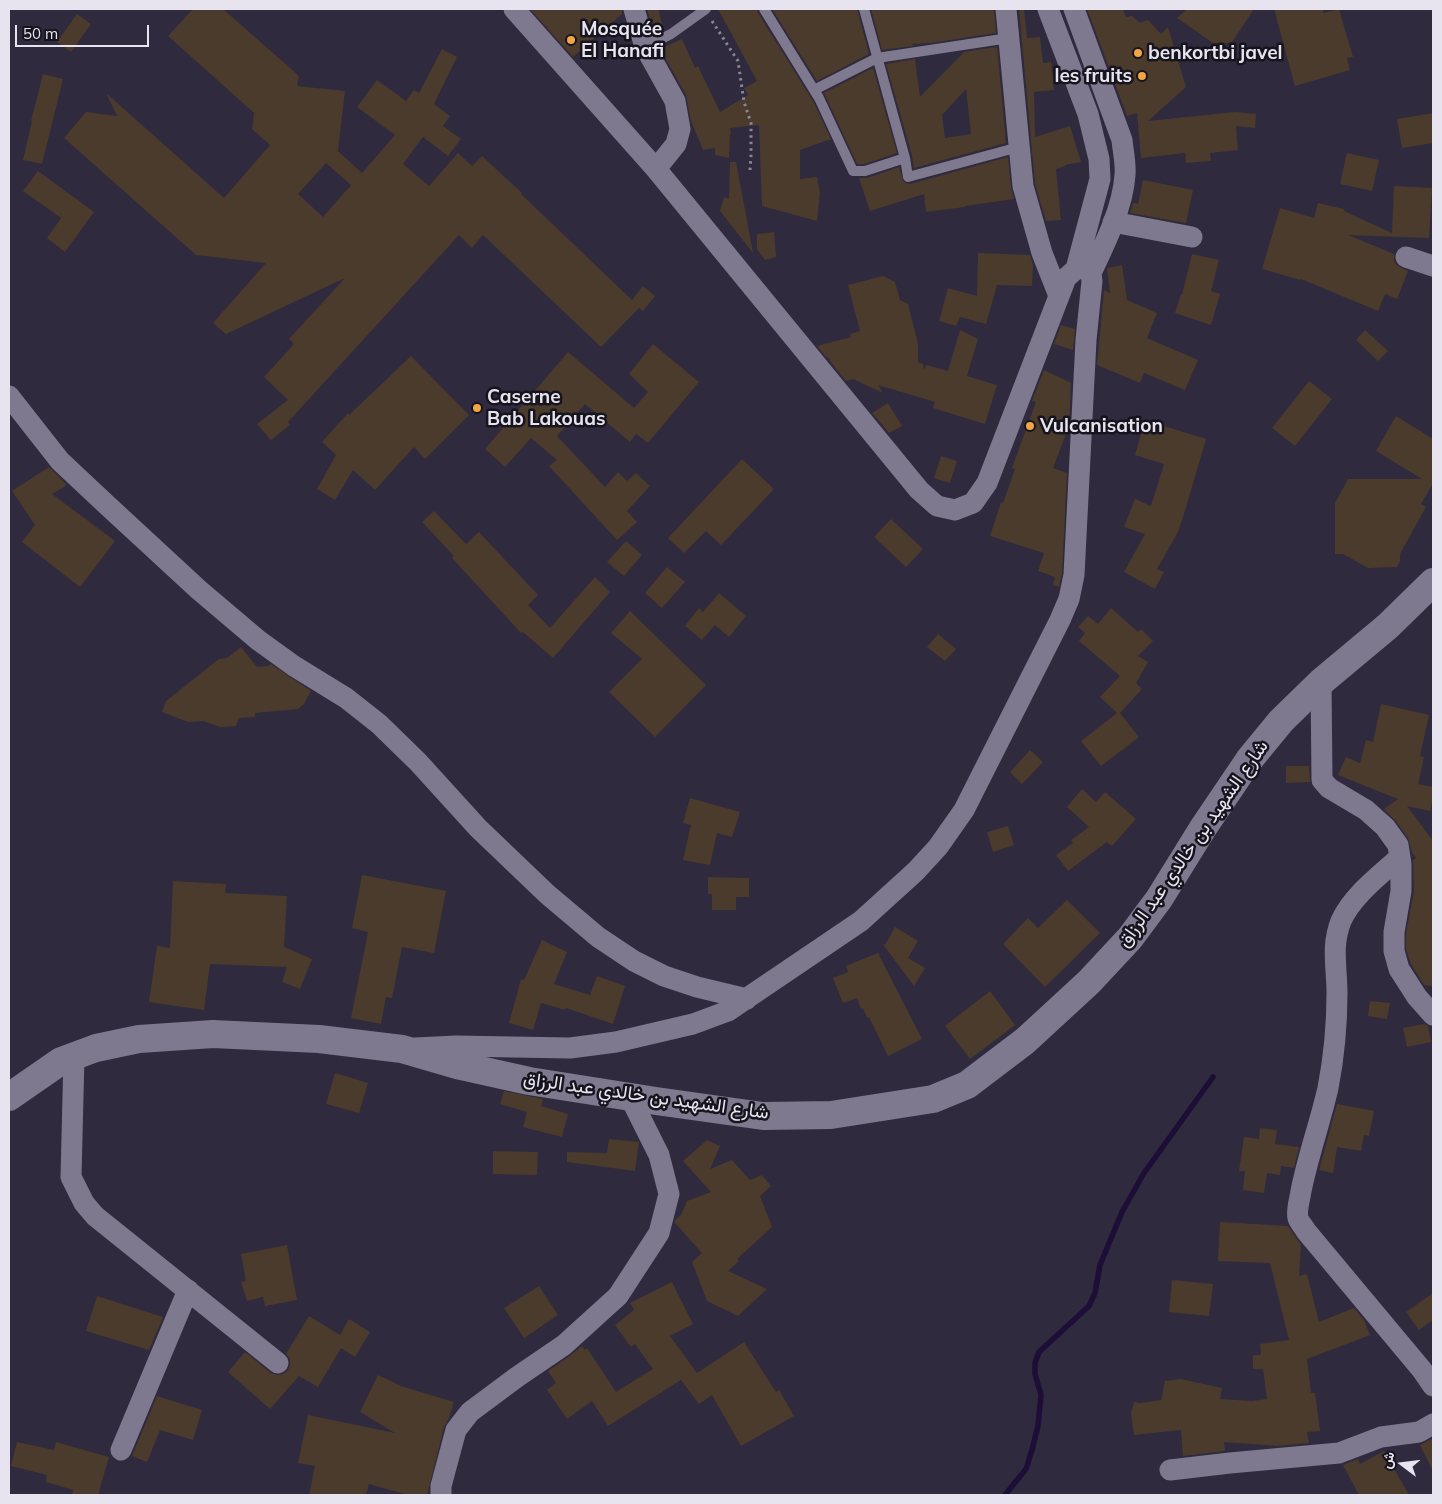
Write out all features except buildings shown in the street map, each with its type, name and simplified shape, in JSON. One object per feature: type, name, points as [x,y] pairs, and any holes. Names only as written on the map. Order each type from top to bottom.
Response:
[{"type":"main road","name":"شارع الشهيد بن خالدي عبد الرزاق","points":[[9,1097],[61,1062],[96,1048],[139,1039],[213,1034],[319,1039],[402,1049],[456,1065],[530,1081],[763,1116],[831,1115],[933,1099],[968,1085],[1026,1041],[1089,982],[1130,938],[1159,899],[1203,828],[1249,760],[1281,721],[1320,682],[1388,626],[1433,582]]},
{"type":"street","points":[[514,9],[656,169],[919,490],[937,506],[955,510],[973,503],[988,483],[1066,278],[1083,271],[1110,233],[1122,196],[1125,175],[1122,140],[1074,9]]},
{"type":"street","points":[[634,9],[645,47],[675,101],[680,129],[676,144],[656,169]]},
{"type":"street","points":[[1006,9],[1023,186],[1042,253],[1059,296]]},
{"type":"street","points":[[1048,9],[1088,114],[1099,159],[1100,179],[1083,271]]},
{"type":"street","points":[[1113,222],[1192,237]]},
{"type":"street","points":[[1406,257],[1433,266]]},
{"type":"street","points":[[402,1049],[456,1046],[570,1048],[616,1042],[693,1024],[728,1012],[861,921],[916,871],[938,847],[964,810],[1069,599],[1074,575],[1086,340],[1092,281],[1083,271]]},
{"type":"street","points":[[9,396],[60,461],[115,513],[199,590],[258,640],[294,666],[346,698],[379,724],[418,762],[478,828],[547,894],[598,937],[634,961],[664,976],[697,987],[746,999]]},
{"type":"street","points":[[1320,682],[1322,780],[1329,788],[1366,810],[1385,827],[1398,845],[1400,891],[1394,932],[1394,951],[1399,968],[1417,997],[1433,1015]]},
{"type":"street","points":[[1400,857],[1361,894],[1342,921],[1335,946],[1337,991],[1332,1067],[1305,1172],[1298,1206],[1298,1218],[1433,1386]]},
{"type":"street","points":[[74,1056],[71,1177],[84,1203],[95,1216],[278,1363]]},
{"type":"street","points":[[441,1495],[441,1486],[456,1430],[470,1412],[564,1345],[618,1296],[659,1233],[670,1194],[659,1155],[630,1097]]},
{"type":"street","points":[[121,1450],[188,1290]]},
{"type":"street","points":[[1170,1470],[1230,1462],[1339,1453],[1381,1437],[1419,1432],[1433,1424]]},
{"type":"lane","points":[[645,47],[671,34],[706,9]]},
{"type":"lane","points":[[764,9],[819,98],[853,171],[865,171],[905,158]]},
{"type":"lane","points":[[864,9],[905,158],[908,177],[1019,147]]},
{"type":"lane","points":[[814,90],[877,58],[1009,38]]},
{"type":"path","points":[[706,9],[738,61],[744,102],[751,123],[750,170]]},
{"type":"waterway","points":[[1005,1495],[1026,1469],[1038,1426],[1041,1395],[1035,1374],[1035,1363],[1039,1352],[1089,1306],[1095,1293],[1100,1265],[1122,1212],[1144,1173],[1213,1077]]},
{"type":"place","name":"Mosquée El Hanafi","points":[[571,40]]},
{"type":"place","name":"benkortbi javel","points":[[1138,53]]},
{"type":"place","name":"les fruits","points":[[1142,76]]},
{"type":"place","name":"Caserne Bab Lakouas","points":[[477,408]]},
{"type":"place","name":"Vulcanisation","points":[[1030,426]]}]
